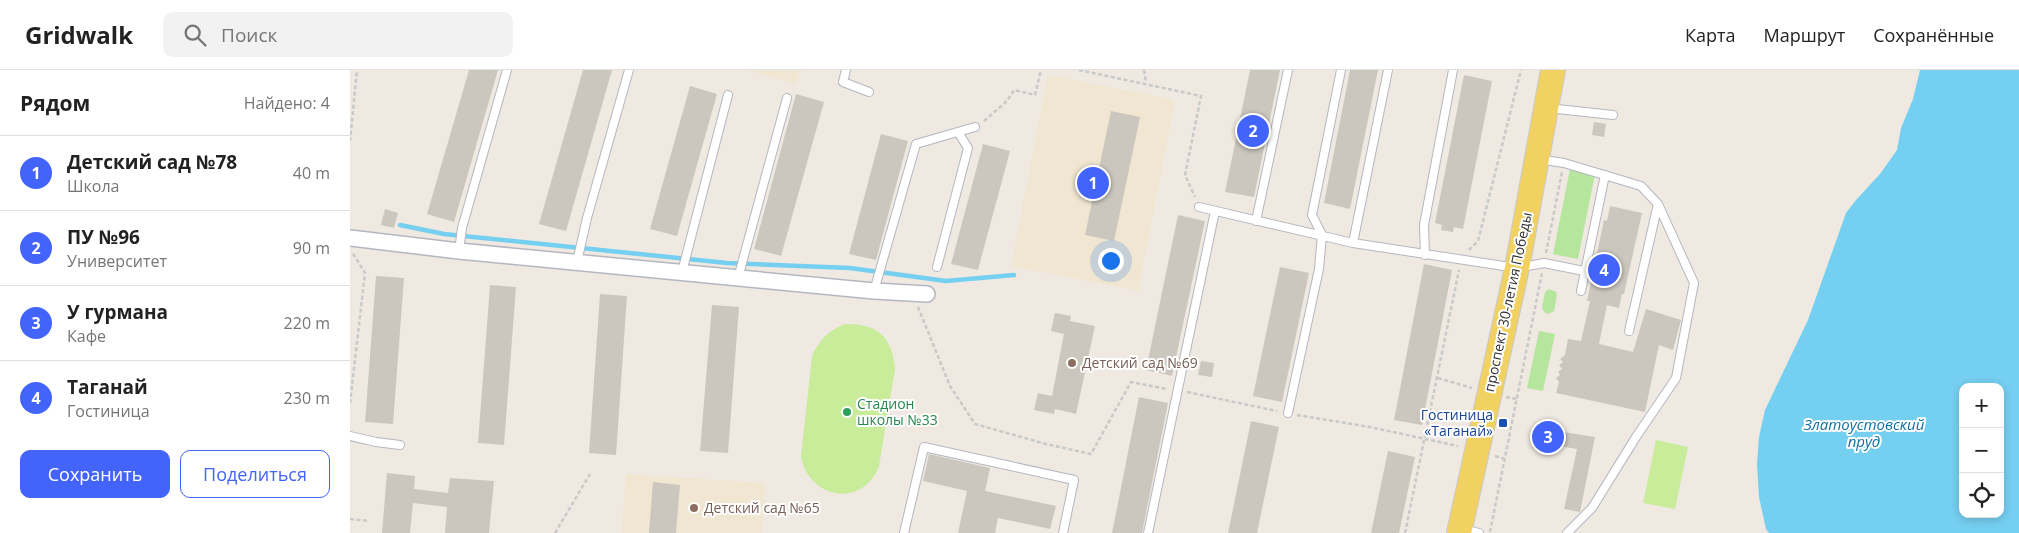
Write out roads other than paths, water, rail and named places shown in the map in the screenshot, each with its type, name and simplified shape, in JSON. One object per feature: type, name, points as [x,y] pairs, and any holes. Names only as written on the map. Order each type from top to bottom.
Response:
[{"type":"main road","name":"проспект 30-летия Победы","points":[[1466,532],[1553,70]]},
{"type":"street","points":[[350,238],[459,251],[920,294]]},
{"type":"lane","points":[[459,251],[462,228],[507,70]]},
{"type":"lane","points":[[577,262],[587,218],[629,70]]},
{"type":"lane","points":[[846,70],[843,82],[868,92]]},
{"type":"lane","points":[[1256,221],[1288,70]]},
{"type":"lane","points":[[1288,413],[1319,270],[1322,235],[1312,215],[1341,70]]},
{"type":"lane","points":[[1353,243],[1388,70]]},
{"type":"lane","points":[[1425,255],[1424,225],[1454,70]]},
{"type":"lane","points":[[682,272],[728,95]]},
{"type":"lane","points":[[738,278],[787,98]]},
{"type":"lane","points":[[1546,108],[1613,116]]},
{"type":"lane","points":[[874,291],[916,144],[974,127]]},
{"type":"lane","points":[[937,267],[968,148],[958,132]]},
{"type":"lane","points":[[1536,159],[1564,163],[1641,186],[1658,204],[1694,283],[1676,378],[1636,437],[1592,508],[1567,533]]},
{"type":"lane","points":[[1581,291],[1605,175]]},
{"type":"lane","points":[[1629,331],[1658,204]]},
{"type":"lane","points":[[1199,207],[1353,243],[1425,255],[1461,258],[1517,268],[1544,263],[1584,271]]},
{"type":"lane","points":[[1148,533],[1215,211]]},
{"type":"lane","points":[[350,436],[400,445]]},
{"type":"lane","points":[[904,533],[924,447],[1074,480],[1063,533]]},
{"type":"water","name":"Златоустовский пруд","points":[[1920,70],[2019,70],[2019,533],[1769,533],[1766,529],[1759,497],[1757,464],[1759,437],[1765,410],[1808,320],[1846,213],[1880,174],[1897,150],[1901,128],[1913,99]]},
{"type":"waterway","points":[[400,225],[444,234],[727,263],[850,268],[946,281],[1014,275]]},
{"type":"place","name":"ПУ №96","points":[[1253,131]]},
{"type":"place","name":"Детский сад №78","points":[[1093,183]]},
{"type":"place","name":"Таганай","points":[[1604,270]]},
{"type":"place","name":"Детский сад №69","points":[[1072,363]]},
{"type":"place","name":"Стадион школы №33","points":[[847,412]]},
{"type":"place","name":"Гостиница «Таганай»","points":[[1503,423]]},
{"type":"place","name":"У гурмана","points":[[1548,437]]},
{"type":"place","name":"Детский сад №65","points":[[694,508]]}]
